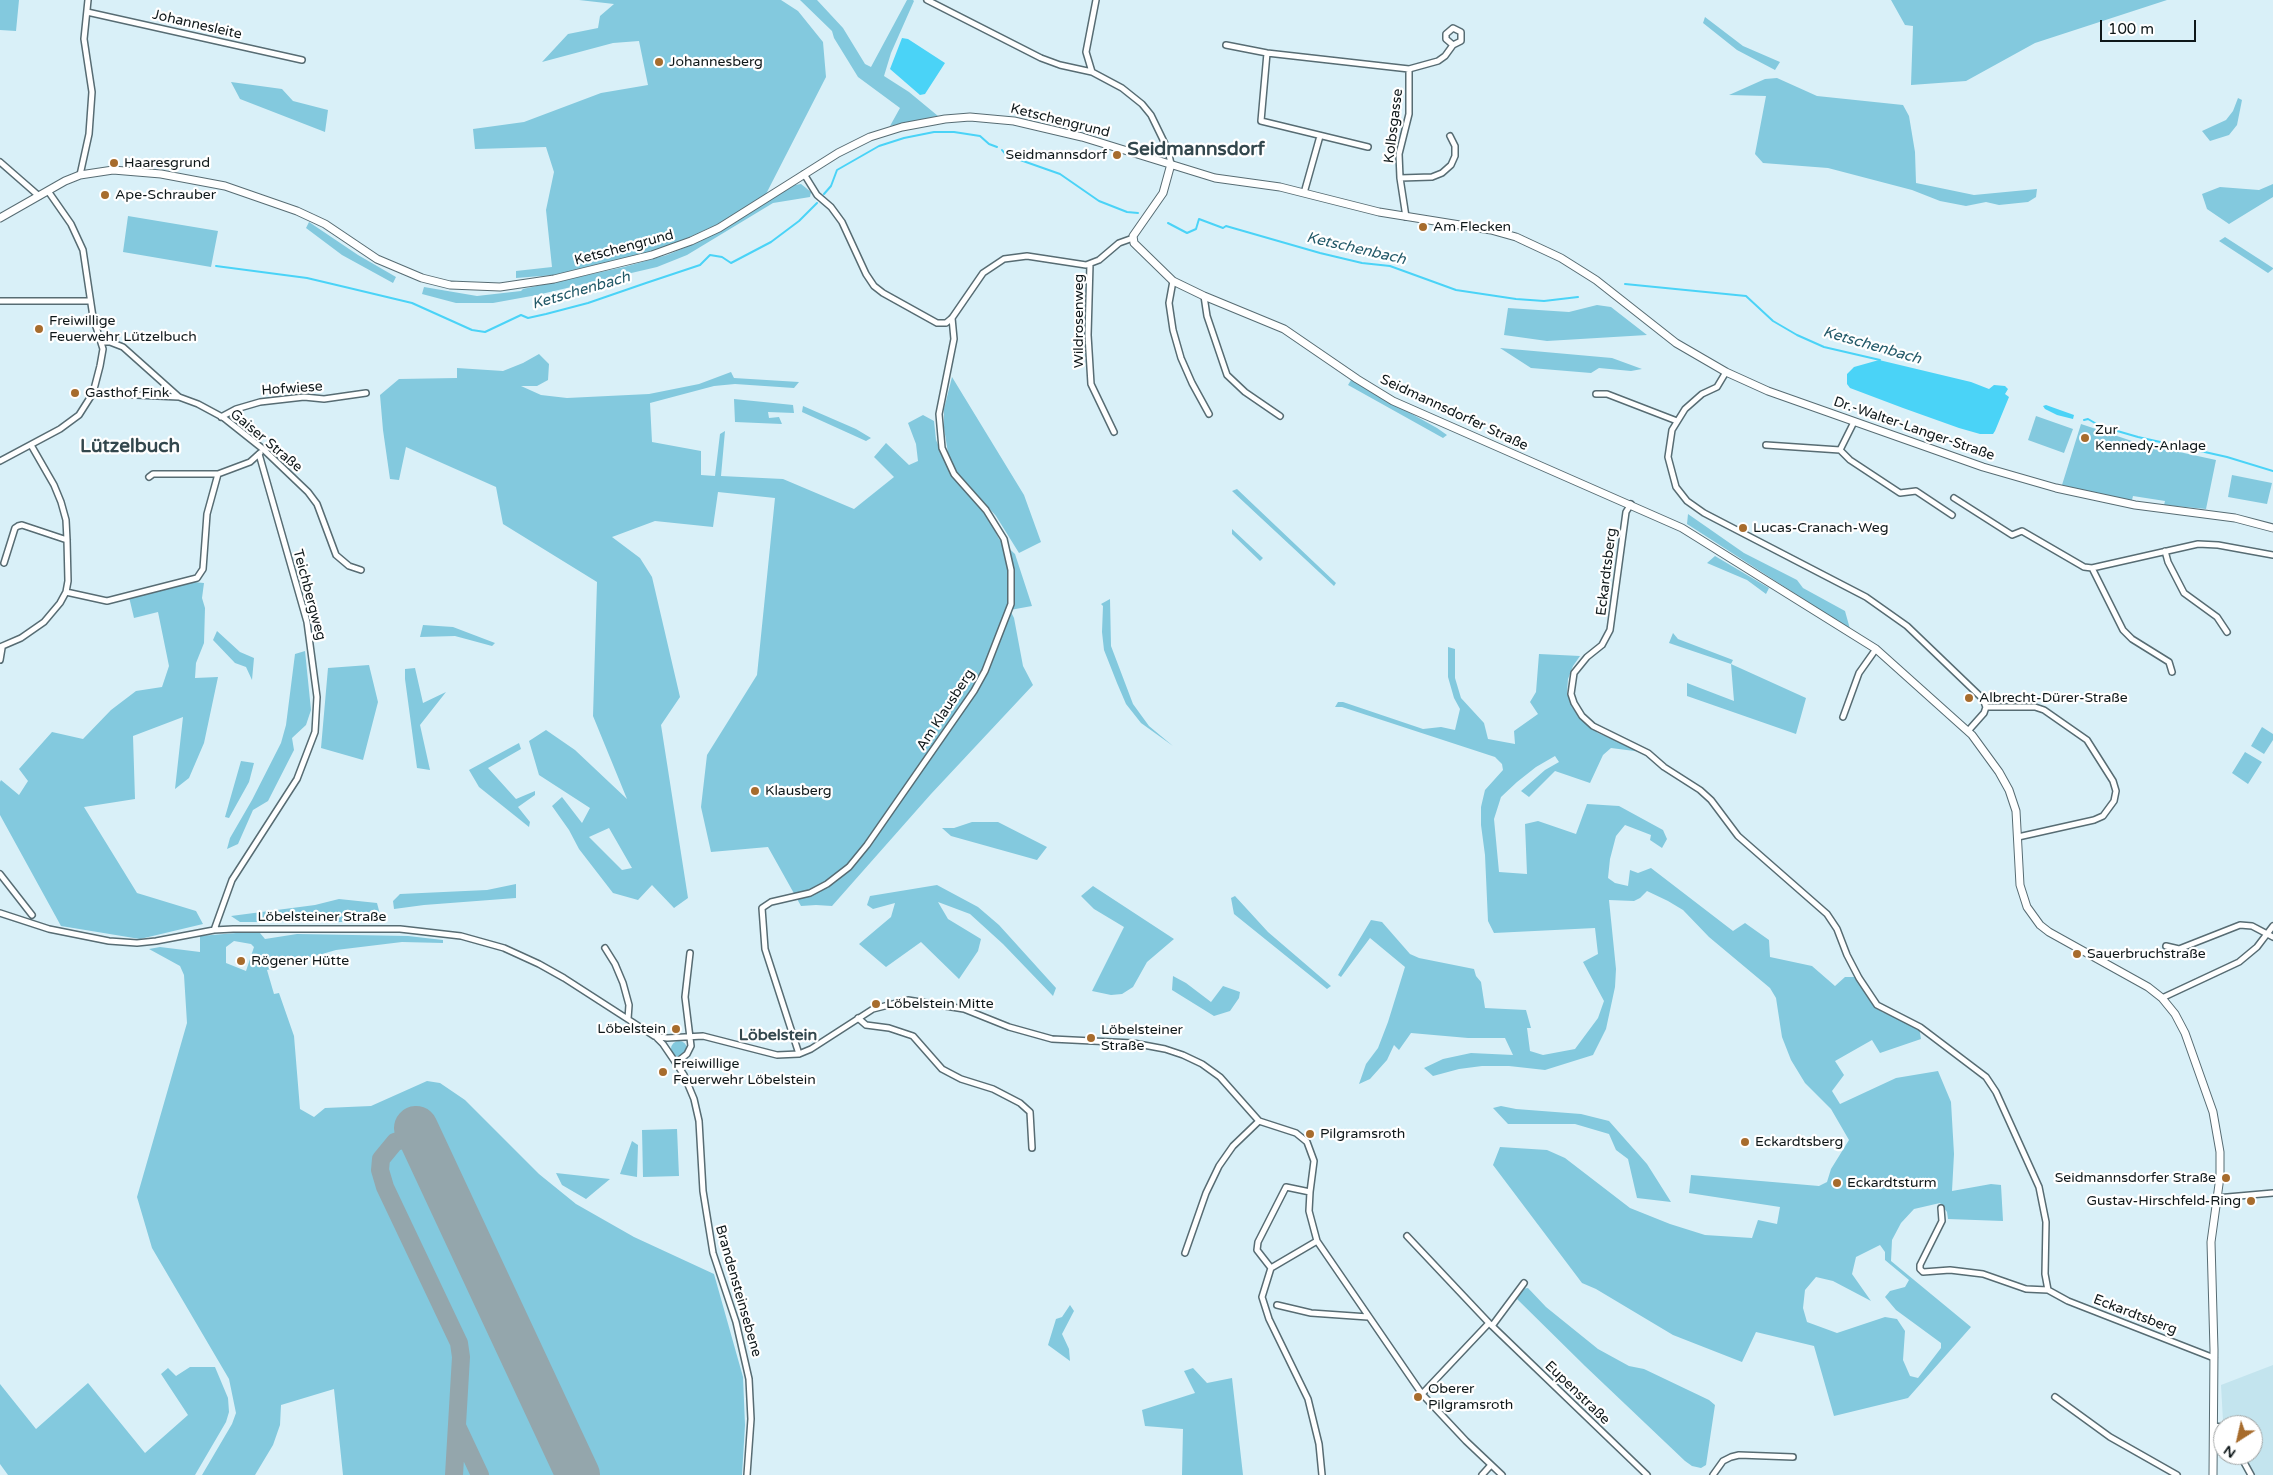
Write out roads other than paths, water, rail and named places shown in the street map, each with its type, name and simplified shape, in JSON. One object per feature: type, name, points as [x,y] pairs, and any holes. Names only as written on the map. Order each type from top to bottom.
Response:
[{"type":"street","points":[[0,218],[80,175],[89,134],[92,92],[84,39],[88,0]]},
{"type":"street","points":[[804,174],[817,195],[831,207],[842,222],[866,274],[874,286],[931,320],[943,324],[952,318],[983,273],[1004,259],[1028,256],[1081,265],[1090,264],[1106,256],[1119,242],[1133,238],[1136,230],[1163,193],[1171,164],[1168,150],[1152,115],[1122,88],[1092,72],[1060,65],[1041,58],[927,0]]},
{"type":"street","points":[[1092,72],[1086,52],[1096,0]]},
{"type":"street","name":"Johannesleite","points":[[87,12],[302,60]]},
{"type":"street","points":[[1226,45],[1267,53],[1409,70]]},
{"type":"street","name":"Kolbsgasse","points":[[1406,216],[1400,178],[1400,154],[1409,114],[1409,70],[1438,61],[1445,56],[1453,45]]},
{"type":"street","points":[[1267,53],[1261,121],[1368,147]]},
{"type":"street","name":"Ketschengrund","points":[[80,175],[106,170],[130,170],[225,186],[315,218],[377,259],[422,278],[450,284],[494,287],[554,279],[652,255],[691,241],[719,228],[838,153],[870,137],[902,127],[945,119],[970,117],[1042,126],[1224,180],[1280,187],[1406,216],[1491,230],[1532,243],[1580,270]]},
{"type":"street","points":[[1304,193],[1320,136]]},
{"type":"street","name":"Kolbsgasse","points":[[1400,178],[1432,177],[1442,173],[1451,165],[1455,156],[1455,146],[1450,136]]},
{"type":"street","points":[[0,162],[39,196]]},
{"type":"street","points":[[0,461],[72,422],[79,415],[93,393],[100,366],[102,342],[95,328],[81,244],[71,224],[48,191]]},
{"type":"street","name":"Seidmannsdorfer Straße","points":[[1133,238],[1137,246],[1173,280],[1204,296],[1284,329],[1393,401],[1682,528],[1876,649],[1968,731],[1991,759],[2009,790],[2016,811],[2020,885],[2027,907],[2040,924],[2067,943],[2148,987],[2162,998],[2175,1014],[2185,1033],[2213,1112],[2220,1152],[2220,1177],[2211,1242],[2214,1415]]},
{"type":"street","name":"Wildrosenweg","points":[[1090,264],[1088,335],[1091,384],[1114,432]]},
{"type":"street","name":"Dr.-Walter-Langer-Straße","points":[[1580,270],[1676,343],[1726,372],[1768,391],[1983,467],[2056,488],[2135,505],[2235,518],[2273,528]]},
{"type":"street","points":[[1173,280],[1169,303],[1173,330],[1181,358],[1209,414]]},
{"type":"street","points":[[1204,296],[1207,316],[1228,375],[1245,392],[1280,416]]},
{"type":"street","points":[[0,301],[90,300]]},
{"type":"street","name":"Am Klausberg","points":[[799,1054],[765,949],[762,908],[771,902],[810,892],[827,884],[849,867],[867,845],[974,691],[991,657],[1011,604],[1011,570],[1004,539],[986,510],[954,474],[942,448],[939,414],[954,338],[952,318]]},
{"type":"street","name":"Gaiser Straße","points":[[102,342],[110,342],[124,348],[179,397],[198,404],[222,417],[264,449],[308,492],[316,504],[336,555],[349,566],[361,570]]},
{"type":"street","points":[[1726,372],[1721,383],[1690,404],[1677,421],[1670,439],[1668,457],[1674,482],[1687,501],[1704,514],[1789,555],[1880,605],[1907,626],[1941,657],[1983,700],[1986,708],[1981,718],[1968,731]]},
{"type":"street","points":[[93,393],[179,397]]},
{"type":"street","name":"Hofwiese","points":[[222,417],[236,409],[260,402],[366,393]]},
{"type":"street","points":[[1596,394],[1607,394],[1677,421]]},
{"type":"street","points":[[1840,450],[1854,422]]},
{"type":"street","points":[[0,660],[1,648],[21,638],[44,622],[60,603],[66,592],[68,581],[66,520],[54,485],[31,445]]},
{"type":"street","points":[[1766,445],[1840,450],[1850,460],[1900,493],[1916,492],[1952,515]]},
{"type":"street","points":[[149,477],[153,474],[218,474],[250,462],[264,449]]},
{"type":"street","name":"Teichbergweg","points":[[214,930],[232,880],[297,779],[315,732],[317,697],[307,622],[259,454]]},
{"type":"street","points":[[66,592],[106,601],[200,576],[204,566],[208,514],[218,474]]},
{"type":"street","points":[[1954,498],[2012,536],[2022,531],[2080,566],[2092,568],[2198,544],[2218,545],[2273,556]]},
{"type":"street","name":"Eckardtsberg","points":[[1631,504],[1626,512],[1610,630],[1602,645],[1587,657],[1574,673],[1571,694],[1574,703],[1582,716],[1593,726],[1648,753],[1664,767],[1700,790],[1711,800],[1744,842],[1827,914],[1838,929],[1847,955],[1859,978],[1877,1004],[1920,1027],[1986,1077],[1996,1092],[2039,1187],[2046,1222],[2045,1274],[2048,1290]]},
{"type":"street","points":[[4,563],[15,528],[18,526],[67,540]]},
{"type":"street","points":[[2166,551],[2168,562],[2184,593],[2217,617],[2226,632]]},
{"type":"street","points":[[2092,568],[2123,630],[2132,639],[2169,662],[2172,672]]},
{"type":"street","points":[[1843,717],[1859,673],[1876,649]]},
{"type":"street","points":[[1986,708],[2035,707],[2044,710],[2087,740],[2113,781],[2116,791],[2114,801],[2103,816],[2094,820],[2018,837]]},
{"type":"street","points":[[0,874],[32,914]]},
{"type":"street","name":"Löbelsteiner Straße","points":[[0,913],[49,930],[109,941],[156,941],[214,930],[392,928],[461,936],[504,948],[539,964],[654,1036]]},
{"type":"street","points":[[2166,946],[2179,949],[2240,925],[2252,926],[2270,936]]},
{"type":"street","points":[[2162,998],[2239,962],[2270,936],[2273,926]]},
{"type":"street","points":[[605,948],[619,972],[629,1005],[628,1019]]},
{"type":"street","points":[[677,1062],[689,1052],[691,1046],[685,997],[690,953]]},
{"type":"street","points":[[654,1036],[667,1038],[689,1036],[717,1038],[777,1055],[799,1054],[811,1050],[858,1018],[880,1006],[908,1000],[918,1000],[964,1010],[1024,1032],[1052,1039],[1133,1043],[1165,1049],[1183,1055],[1212,1071],[1259,1121],[1296,1133],[1307,1142],[1314,1161],[1310,1192],[1310,1211],[1317,1241],[1422,1394],[1502,1475]]},
{"type":"street","points":[[858,1018],[866,1025],[889,1028],[913,1036],[942,1069],[961,1079],[993,1089],[1020,1103],[1030,1112],[1032,1148]]},
{"type":"street","name":"Brandensteinsebene","points":[[654,1036],[677,1062],[694,1099],[699,1121],[707,1221],[713,1253],[747,1361],[751,1411],[747,1475]]},
{"type":"street","points":[[1184,1253],[1206,1193],[1219,1166],[1234,1146],[1259,1121]]},
{"type":"street","points":[[1271,1268],[1257,1250],[1258,1242],[1286,1187],[1310,1192]]},
{"type":"street","points":[[2216,1198],[2273,1193]]},
{"type":"street","name":"Eckardtsberg","points":[[1941,1208],[1942,1221],[1920,1265],[1921,1271],[1950,1270],[1984,1274],[2026,1289],[2048,1290],[2068,1301],[2214,1358]]},
{"type":"street","name":"Eupenstraße","points":[[1406,1236],[1491,1324],[1647,1475]]},
{"type":"street","points":[[1317,1241],[1271,1268],[1263,1290],[1264,1304],[1308,1399],[1319,1444],[1322,1475]]},
{"type":"street","points":[[1422,1394],[1491,1324],[1524,1283]]},
{"type":"street","points":[[1264,1304],[1270,1304]]},
{"type":"street","points":[[1277,1305],[1310,1313],[1368,1317]]},
{"type":"street","points":[[2055,1397],[2110,1437],[2177,1475]]},
{"type":"street","points":[[1713,1475],[1723,1461],[1739,1455],[1793,1457]]},
{"type":"street","points":[[1482,1475],[1491,1465]]},
{"type":"waterway","name":"Ketschenbach","points":[[824,194],[831,186],[837,170],[879,146],[904,138],[934,132],[954,132],[980,136],[989,144],[997,147]]},
{"type":"waterway","name":"Ketschenbach","points":[[1002,150],[1006,155],[1060,174],[1099,201],[1127,212],[1138,213]]},
{"type":"waterway","name":"Ketschenbach","points":[[216,266],[307,278],[412,303],[472,330],[485,332],[521,315],[528,318],[588,303],[700,265],[710,255],[722,257],[731,263],[771,242],[799,221],[817,203]]},
{"type":"waterway","name":"Ketschenbach","points":[[1168,223],[1187,233],[1196,229],[1199,219],[1223,228],[1226,226],[1320,253],[1362,263],[1390,266],[1456,290],[1544,301],[1578,297]]},
{"type":"waterway","name":"Ketschenbach","points":[[1625,284],[1746,296],[1773,321],[1797,335],[1824,347],[1880,360]]},
{"type":"waterway","name":"Ketschenbach","points":[[2084,420],[2088,419],[2100,426],[2138,437],[2227,457],[2273,471]]},
{"type":"place","name":"Johannesberg","points":[[659,62]]},
{"type":"place","name":"Seidmannsdorf","points":[[1117,155]]},
{"type":"place","name":"Haaresgrund","points":[[114,163]]},
{"type":"place","name":"Ape-Schrauber","points":[[105,195]]},
{"type":"place","name":"Am Flecken","points":[[1423,227]]},
{"type":"place","name":"Freiwillige Feuerwehr Lützelbuch","points":[[39,329]]},
{"type":"place","name":"Gasthof Fink","points":[[75,393]]},
{"type":"place","name":"Zur Kennedy-Anlage","points":[[2085,438]]},
{"type":"place","name":"Lucas-Cranach-Weg","points":[[1743,528]]},
{"type":"place","name":"Albrecht-Dürer-Straße","points":[[1969,698]]},
{"type":"place","name":"Klausberg","points":[[755,791]]},
{"type":"place","name":"Sauerbruchstraße","points":[[2077,954]]},
{"type":"place","name":"Rögener Hütte","points":[[241,961]]},
{"type":"place","name":"Löbelstein Mitte","points":[[876,1004]]},
{"type":"place","name":"Löbelstein","points":[[676,1029]]},
{"type":"place","name":"Löbelsteiner Straße","points":[[1091,1038]]},
{"type":"place","name":"Freiwillige Feuerwehr Löbelstein","points":[[663,1072]]},
{"type":"place","name":"Pilgramsroth","points":[[1310,1134]]},
{"type":"place","name":"Eckardtsberg","points":[[1745,1142]]},
{"type":"place","name":"Seidmannsdorfer Straße","points":[[2226,1178]]},
{"type":"place","name":"Eckardtsturm","points":[[1837,1183]]},
{"type":"place","name":"Gustav-Hirschfeld-Ring","points":[[2251,1201]]},
{"type":"place","name":"Oberer Pilgramsroth","points":[[1418,1397]]},
{"type":"district","name":"Seidmannsdorf","points":[[1196,150]]},
{"type":"district","name":"Lützelbuch","points":[[130,447]]},
{"type":"district","name":"Löbelstein","points":[[778,1036]]}]
